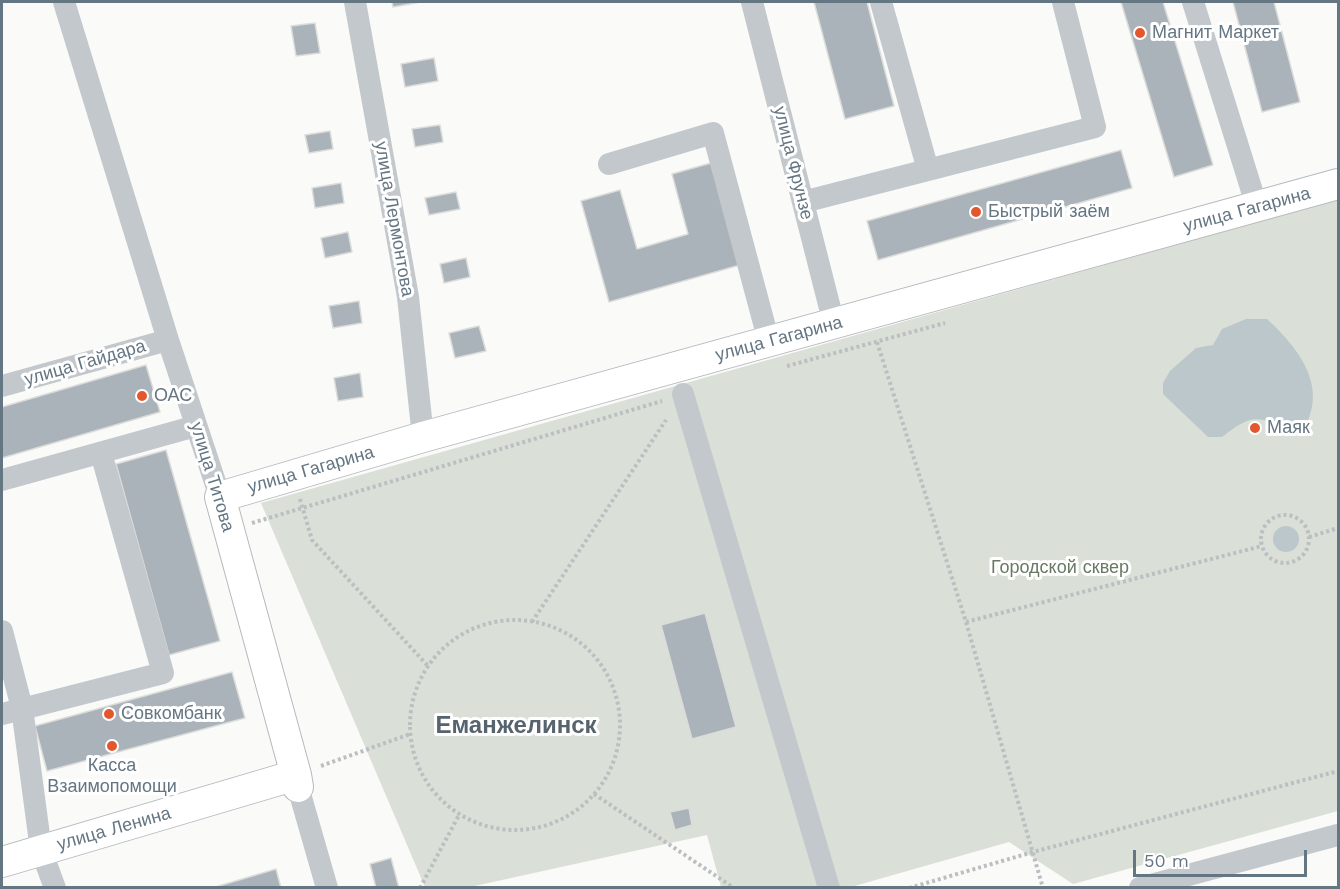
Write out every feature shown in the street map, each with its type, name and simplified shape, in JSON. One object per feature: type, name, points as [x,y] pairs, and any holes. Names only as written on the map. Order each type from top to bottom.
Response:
[{"type":"main road","name":"улица Гагарина","points":[[219,497],[423,437],[1338,184]]},
{"type":"main road","name":"улица Титова","points":[[219,497],[297,781]]},
{"type":"main road","name":"улица Ленина","points":[[2,862],[297,781]]},
{"type":"street","name":"улица Титова","points":[[64,2],[219,497]]},
{"type":"street","name":"улица Лермонтова","points":[[355,2],[408,297],[423,437]]},
{"type":"street","name":"улица Фрунзе","points":[[752,2],[834,324]]},
{"type":"street","points":[[881,2],[928,170]]},
{"type":"street","points":[[802,202],[1095,127],[1063,2]]},
{"type":"street","points":[[1193,2],[1257,207]]},
{"type":"street","points":[[609,164],[713,133],[769,342]]},
{"type":"street","name":"улица Гайдара","points":[[2,386],[168,340]]},
{"type":"street","points":[[683,394],[829,888]]},
{"type":"street","points":[[2,480],[196,426]]},
{"type":"street","points":[[12,711],[163,673],[101,453]]},
{"type":"street","points":[[2,631],[12,711],[41,850],[55,888]]},
{"type":"street","name":"улица Титова","points":[[297,781],[327,888]]},
{"type":"street","points":[[1140,888],[1338,835]]},
{"type":"path","points":[[786,367],[946,322]]},
{"type":"path","points":[[877,342],[966,622],[1043,888]]},
{"type":"path","points":[[228,530],[683,394]]},
{"type":"path","points":[[532,622],[683,394]]},
{"type":"path","points":[[296,475],[302,509],[312,540],[428,666]]},
{"type":"path","points":[[1280,515],[1290,515],[1299,519],[1306,527],[1309,537],[1304,553],[1298,559],[1281,563],[1272,560],[1262,546],[1261,536],[1264,526],[1271,519],[1280,515]]},
{"type":"path","points":[[1309,537],[1338,528]]},
{"type":"path","points":[[966,622],[1262,546]]},
{"type":"path","points":[[510,620],[532,622],[556,629],[577,641],[595,658],[609,679],[617,702],[620,726],[616,751],[608,774],[594,794],[569,815],[554,823],[531,830],[506,830],[482,825],[459,815],[440,800],[425,780],[415,758],[410,734],[410,714],[415,694],[428,666],[449,644],[468,631],[489,624],[510,620]]},
{"type":"path","points":[[297,781],[410,734]]},
{"type":"path","points":[[909,888],[1033,852],[1338,771]]},
{"type":"path","points":[[594,794],[734,888]]},
{"type":"path","points":[[420,888],[459,815]]},
{"type":"green space","name":"Городской сквер","points":[[1338,199],[1338,811],[1073,884],[1009,842],[851,887],[721,887],[707,835],[470,887],[425,887],[261,503]]},
{"type":"shaded area","points":[[1246,319],[1267,319],[1289,341],[1306,367],[1311,380],[1312,410],[1306,425],[1290,431],[1269,422],[1254,419],[1240,424],[1222,437],[1208,437],[1163,394],[1163,383],[1170,371],[1196,348],[1213,345],[1222,329]]},
{"type":"shaded area","points":[[1286,526],[1295,530],[1299,539],[1295,548],[1286,552],[1277,548],[1273,539],[1277,530]]},
{"type":"building","points":[[392,2],[421,2],[393,7]]},
{"type":"building","points":[[814,2],[867,2],[894,106],[845,119]]},
{"type":"building","points":[[1121,2],[1163,2],[1213,165],[1174,177]]},
{"type":"building","points":[[1233,2],[1274,2],[1300,102],[1262,112]]},
{"type":"building","points":[[315,23],[320,53],[296,56],[291,26]]},
{"type":"building","points":[[434,58],[438,81],[405,87],[401,64]]},
{"type":"building","points":[[440,125],[443,142],[415,147],[412,129]]},
{"type":"building","points":[[330,131],[333,149],[309,153],[305,135]]},
{"type":"building","points":[[1121,150],[1132,188],[878,260],[867,221]]},
{"type":"building","points":[[711,163],[740,265],[609,302],[581,201],[620,190],[637,249],[688,234],[672,174]]},
{"type":"building","points":[[341,183],[344,203],[315,208],[312,188]]},
{"type":"building","points":[[456,192],[460,209],[429,215],[425,198]]},
{"type":"building","points":[[348,232],[352,252],[325,258],[321,238]]},
{"type":"building","points":[[466,258],[470,277],[444,283],[440,264]]},
{"type":"building","points":[[359,301],[362,323],[333,328],[329,306]]},
{"type":"building","points":[[479,326],[486,351],[455,358],[449,333]]},
{"type":"building","points":[[146,365],[160,412],[2,458],[2,407]]},
{"type":"building","points":[[360,373],[363,397],[338,401],[334,378]]},
{"type":"building","points":[[166,450],[220,641],[169,655],[116,464]]},
{"type":"building","points":[[705,613],[736,727],[692,739],[661,625]]},
{"type":"building","points":[[232,672],[245,718],[47,771],[35,726]]},
{"type":"building","points":[[689,808],[692,825],[675,830],[670,812]]},
{"type":"building","points":[[391,858],[399,888],[376,888],[370,864]]},
{"type":"building","points":[[276,869],[281,888],[212,888]]},
{"type":"place","name":"Магнит Маркет","points":[[1140,33]]},
{"type":"place","name":"Быстрый заём","points":[[976,212]]},
{"type":"place","name":"ОАС","points":[[142,396]]},
{"type":"place","name":"Маяк","points":[[1255,428]]},
{"type":"place","name":"Совкомбанк","points":[[109,714]]},
{"type":"place","name":"Касса Взаимопомощи","points":[[112,746]]},
{"type":"district","name":"Еманжелинск","points":[[516,726]]}]
